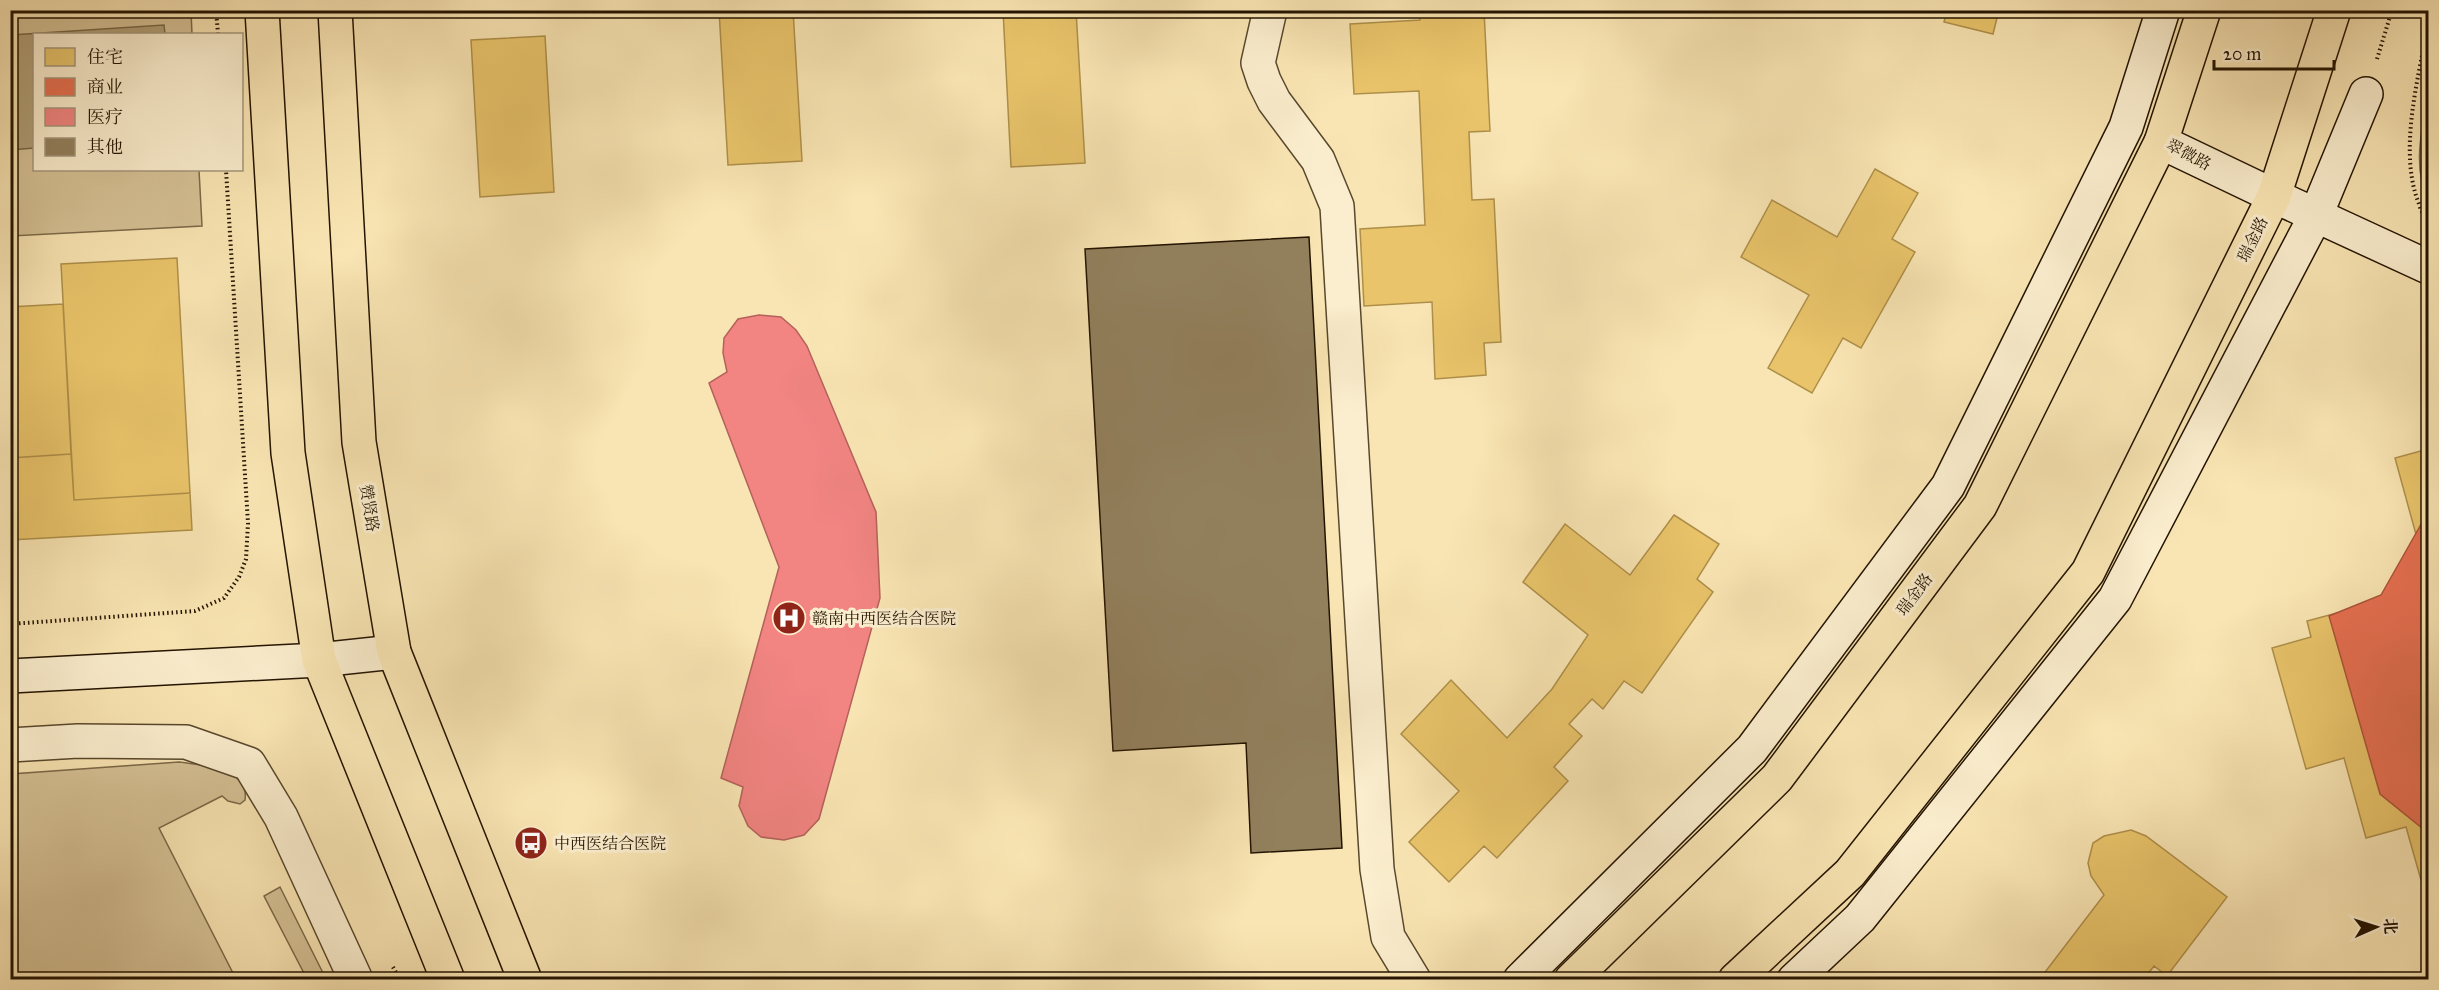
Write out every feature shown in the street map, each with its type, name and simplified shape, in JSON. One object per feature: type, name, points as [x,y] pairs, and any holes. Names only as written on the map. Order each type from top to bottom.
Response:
[{"type":"main road","points":[[262,10],[288,453],[319,660],[448,980]]},
{"type":"main road","name":"赞贤路","points":[[336,10],[359,442],[393,652],[525,980]]},
{"type":"main road","name":"翠微路","points":[[2161,142],[2204,10]]},
{"type":"main road","points":[[2274,196],[2334,10]]},
{"type":"main road","name":"瑞金路","points":[[1571,980],[1777,777],[1980,506],[2161,142]]},
{"type":"main road","name":"瑞金路","points":[[1735,980],[1850,873],[2088,572],[2274,196]]},
{"type":"street","points":[[1270,10],[1258,63],[1264,81],[1274,101],[1318,159],[1337,206],[1377,869],[1388,937],[1414,980]]},
{"type":"street","points":[[1520,980],[1752,749],[1948,486],[2126,127],[2163,10]]},
{"type":"street","points":[[1794,980],[1860,918],[2115,599],[2316,215],[2366,94]]},
{"type":"street","name":"翠微路","points":[[2161,142],[2428,267]]},
{"type":"street","points":[[10,676],[319,660],[393,652]]},
{"type":"street","points":[[10,745],[78,741],[186,742],[249,764],[281,817],[356,980]]},
{"type":"path","points":[[216,10],[218,33]]},
{"type":"path","points":[[2366,94],[2392,10]]},
{"type":"path","points":[[2428,25],[2408,148],[2412,186],[2424,216],[2428,220]]},
{"type":"path","points":[[10,624],[195,611],[224,597],[238,577],[246,559],[248,523],[226,171]]},
{"type":"shaded area","points":[[11,11],[191,11],[192,33],[33,33],[33,171],[199,171],[202,226],[11,236]]},
{"type":"shaded area","points":[[164,25],[165,33],[42,33]]},
{"type":"shaded area","points":[[33,34],[33,148],[11,150],[11,35]]},
{"type":"shaded area","points":[[2428,90],[2428,197],[2420,172],[2419,158]]},
{"type":"shaded area","points":[[179,762],[222,770],[240,781],[245,789],[245,800],[240,804],[228,801],[222,796],[159,828],[236,979],[11,980],[11,774]]},
{"type":"shaded area","points":[[280,887],[326,979],[307,979],[264,896]]},
{"type":"building: 住宅","points":[[719,10],[793,10],[802,161],[728,165]]},
{"type":"building: 住宅","points":[[1003,10],[1076,10],[1085,163],[1011,167]]},
{"type":"building: 住宅","points":[[1420,10],[1484,10],[1490,131],[1469,132],[1472,200],[1494,199],[1501,342],[1484,343],[1486,375],[1435,379],[1432,302],[1364,306],[1360,229],[1425,225],[1419,91],[1354,94],[1350,24],[1420,20]]},
{"type":"building: 住宅","points":[[1947,10],[1999,10],[1993,34],[1944,22]]},
{"type":"building: 住宅","points":[[545,36],[554,192],[480,197],[471,40]]},
{"type":"building: 住宅","points":[[1875,169],[1918,193],[1892,239],[1915,252],[1861,348],[1843,338],[1812,393],[1768,368],[1809,295],[1741,257],[1772,200],[1837,237]]},
{"type":"building: 住宅","points":[[177,258],[190,493],[74,500],[61,264]]},
{"type":"building: 住宅","points":[[63,304],[71,454],[10,458],[10,307]]},
{"type":"building: 住宅","points":[[2428,449],[2428,570],[2426,571],[2395,458]]},
{"type":"building: 住宅","points":[[71,454],[74,500],[190,493],[192,530],[10,540],[10,458]]},
{"type":"building: 住宅","points":[[1674,515],[1719,544],[1697,579],[1713,592],[1642,693],[1624,681],[1603,709],[1592,699],[1569,724],[1582,736],[1554,767],[1568,781],[1497,858],[1484,846],[1449,882],[1409,842],[1459,791],[1401,734],[1451,680],[1507,738],[1552,689],[1588,635],[1523,582],[1565,524],[1630,575]]},
{"type":"building: 住宅","points":[[2337,613],[2353,671],[2374,665],[2382,693],[2370,696],[2390,766],[2428,755],[2428,878],[2421,880],[2406,827],[2366,838],[2344,758],[2306,769],[2272,648],[2311,637],[2307,621]]},
{"type":"building: 住宅","points":[[2131,830],[2146,836],[2227,897],[2167,976],[2154,966],[2143,980],[2039,980],[2104,895],[2091,876],[2088,863],[2093,843],[2104,836]]},
{"type":"building: 商业","points":[[2428,512],[2428,833],[2380,794],[2329,616],[2381,595]]},
{"type":"building: 医疗","points":[[759,315],[781,317],[796,330],[807,346],[876,512],[880,598],[819,819],[804,835],[784,840],[761,837],[748,826],[739,806],[743,787],[721,778],[779,567],[709,383],[727,372],[723,353],[724,338],[738,319]]},
{"type":"building: 其他","points":[[1309,237],[1342,848],[1251,853],[1246,743],[1113,751],[1085,249]]},
{"type":"place","name":"赣南中西医结合医院","points":[[789,618]]},
{"type":"place","name":"中西医结合医院","points":[[531,843]]}]
